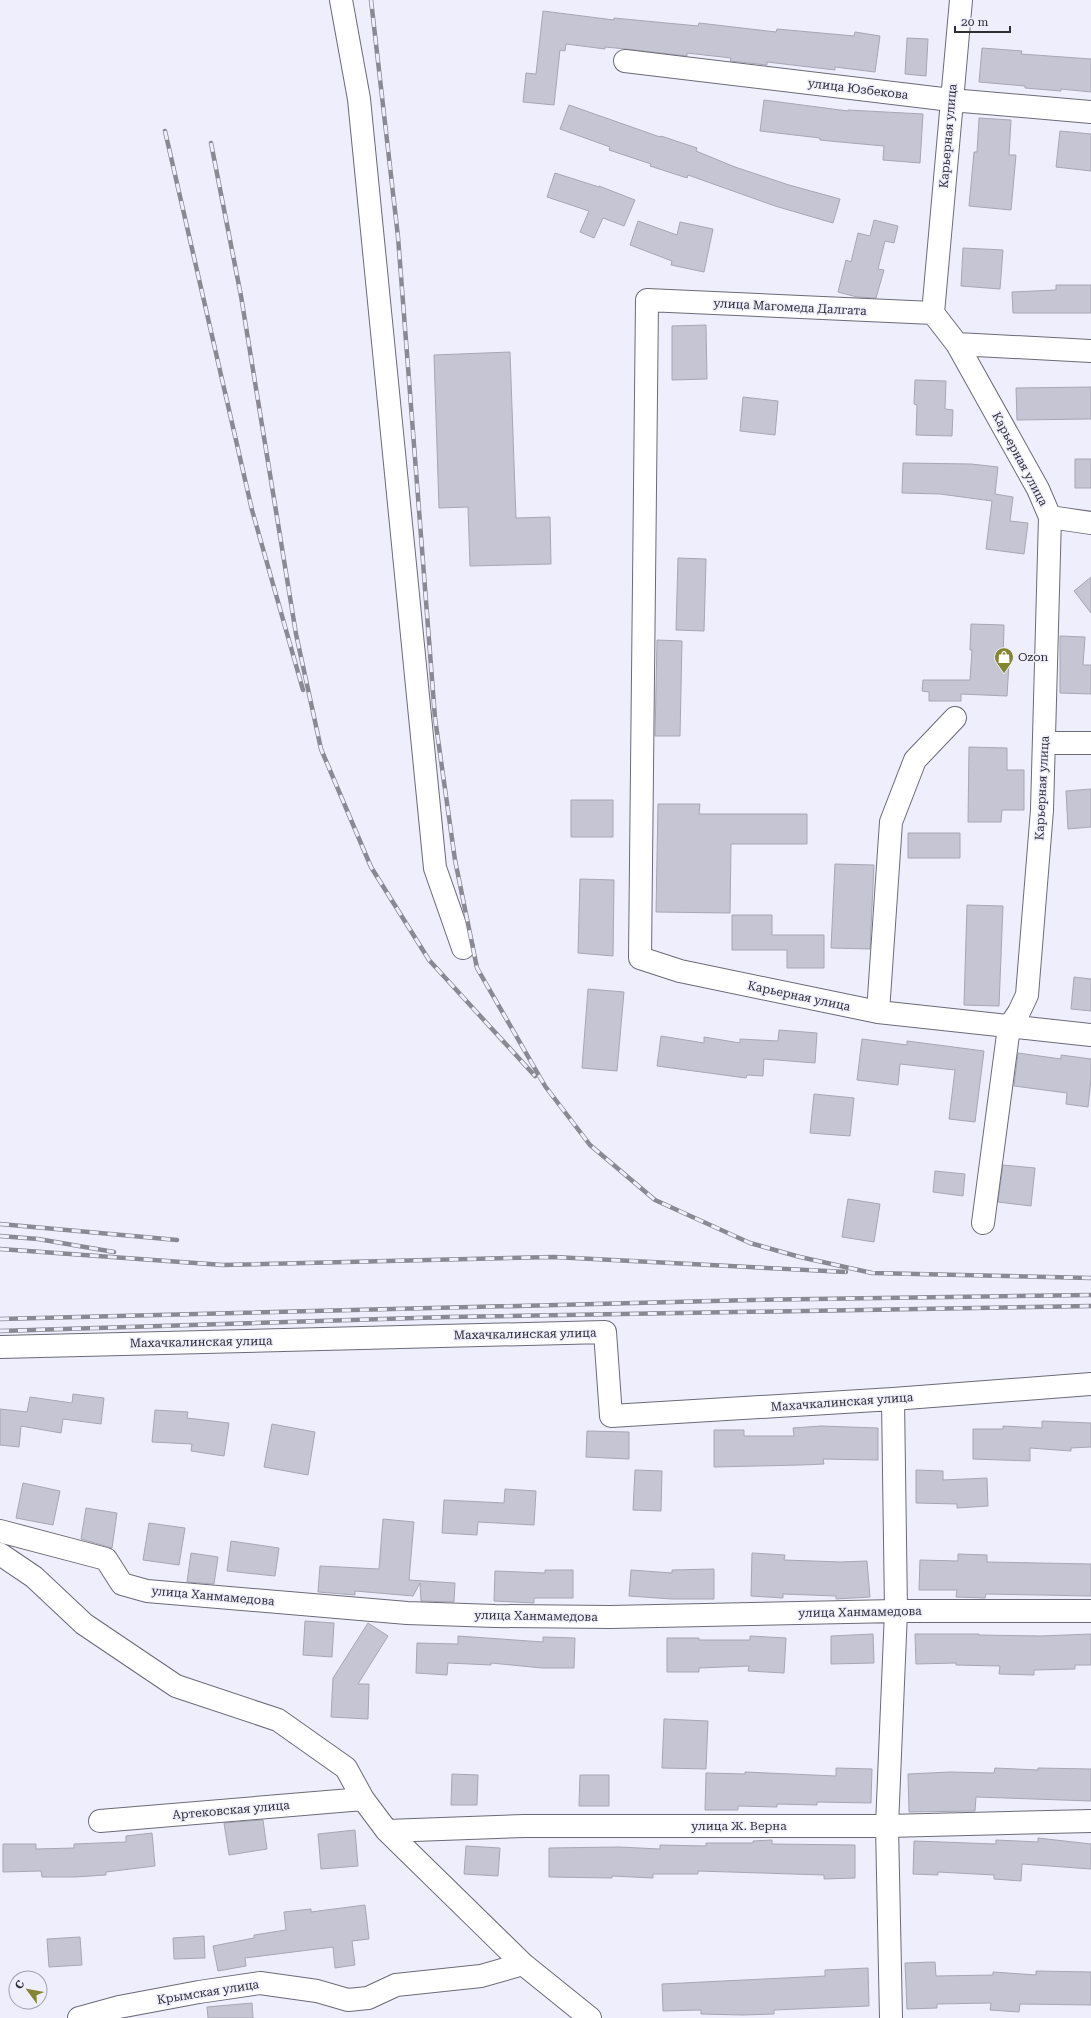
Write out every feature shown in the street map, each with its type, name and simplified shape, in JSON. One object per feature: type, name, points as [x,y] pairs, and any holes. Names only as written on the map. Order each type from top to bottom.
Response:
[{"type":"street","points":[[341,0],[359,99],[435,868],[462,948]]},
{"type":"street","name":"Карьерная улица","points":[[960,0],[933,313],[957,344],[1038,489],[1050,517],[1042,810],[1027,995],[1019,1012],[1009,1027],[983,1223]]},
{"type":"street","name":"улица Юзбекова","points":[[625,61],[951,100],[1091,112]]},
{"type":"street","name":"улица Магомеда Далгата","points":[[640,958],[647,300],[933,313]]},
{"type":"street","points":[[957,344],[1091,351]]},
{"type":"street","points":[[1050,517],[1091,524]]},
{"type":"street","points":[[878,1012],[891,822],[915,760],[955,718]]},
{"type":"street","points":[[1045,743],[1091,743]]},
{"type":"street","name":"Карьерная улица","points":[[640,958],[680,971],[878,1012],[1091,1035]]},
{"type":"street","name":"Махачкалинская улица","points":[[0,1347],[605,1332],[611,1416],[893,1399],[1091,1384]]},
{"type":"street","points":[[892,2018],[887,1826],[896,1611],[893,1399]]},
{"type":"street","name":"улица Ханмамедова","points":[[0,1531],[106,1559],[122,1584],[155,1592],[407,1613],[496,1616],[610,1617],[896,1611],[1091,1611]]},
{"type":"street","points":[[0,1554],[34,1577],[84,1624],[176,1686],[278,1720],[346,1768],[363,1799],[387,1831],[523,1964],[590,2018]]},
{"type":"street","name":"Артековская улица","points":[[100,1821],[363,1799]]},
{"type":"street","name":"улица Ж. Верна","points":[[387,1831],[524,1826],[887,1826],[1091,1821]]},
{"type":"street","name":"Крымская улица","points":[[79,2018],[119,2007],[199,1992],[260,1983],[317,1991],[348,2000],[368,1998],[396,1985],[481,1976],[523,1964]]},
{"type":"building","points":[[543,11],[614,20],[614,18],[698,26],[699,23],[776,32],[777,29],[854,36],[855,32],[880,36],[875,72],[835,67],[835,70],[767,62],[767,65],[730,61],[731,58],[687,53],[687,56],[566,44],[565,51],[560,50],[554,105],[523,102],[526,73],[536,74]]},
{"type":"building","points":[[907,38],[928,39],[926,76],[905,74]]},
{"type":"building","points":[[982,48],[1022,51],[1021,54],[1091,59],[1091,92],[1025,88],[1025,86],[979,82]]},
{"type":"building","points":[[764,100],[848,111],[923,114],[920,163],[883,160],[884,146],[820,140],[820,138],[760,131]]},
{"type":"building","points":[[569,105],[660,137],[661,136],[697,148],[696,151],[735,167],[789,185],[840,199],[833,223],[775,206],[688,175],[687,178],[650,166],[651,164],[609,150],[610,147],[560,129]]},
{"type":"building","points":[[979,118],[1011,120],[1009,155],[1016,155],[1011,210],[969,206],[974,152],[977,152]]},
{"type":"building","points":[[1060,131],[1091,134],[1091,171],[1056,167]]},
{"type":"building","points":[[555,173],[599,186],[635,200],[624,226],[603,218],[594,238],[580,232],[589,211],[547,197]]},
{"type":"building","points":[[874,220],[898,226],[894,243],[885,241],[878,269],[884,270],[876,298],[857,297],[838,292],[846,260],[851,262],[858,233],[870,236]]},
{"type":"building","points":[[638,221],[677,235],[680,222],[713,229],[704,272],[671,265],[672,261],[630,245]]},
{"type":"building","points":[[963,248],[1003,250],[1000,289],[961,286]]},
{"type":"building","points":[[1056,285],[1091,285],[1091,313],[1013,313],[1012,292],[1056,290]]},
{"type":"building","points":[[706,325],[707,379],[672,380],[672,326]]},
{"type":"building","points":[[510,352],[516,518],[550,517],[551,564],[470,566],[468,507],[439,508],[434,355]]},
{"type":"building","points":[[915,380],[946,381],[945,409],[953,410],[952,436],[916,435],[917,405],[914,404]]},
{"type":"building","points":[[1091,387],[1091,419],[1017,420],[1016,388]]},
{"type":"building","points":[[743,397],[778,401],[775,435],[740,431]]},
{"type":"building","points":[[1075,459],[1091,459],[1091,488],[1075,488]]},
{"type":"building","points":[[903,463],[971,464],[998,467],[995,494],[1013,497],[1010,521],[1028,523],[1024,554],[986,549],[992,501],[940,494],[902,493]]},
{"type":"building","points":[[678,558],[706,559],[704,631],[676,630]]},
{"type":"building","points":[[1091,577],[1091,613],[1074,591]]},
{"type":"building","points":[[971,624],[1004,625],[1003,662],[1009,663],[1007,696],[961,694],[961,701],[929,701],[929,692],[922,691],[923,680],[970,680],[972,650],[970,650]]},
{"type":"building","points":[[1060,636],[1085,637],[1083,665],[1091,665],[1091,694],[1060,693]]},
{"type":"building","points":[[657,640],[682,641],[680,736],[655,736]]},
{"type":"building","points":[[969,747],[1007,748],[1007,770],[1024,770],[1024,810],[1002,810],[1001,822],[968,822]]},
{"type":"building","points":[[1091,789],[1091,827],[1068,829],[1066,791]]},
{"type":"building","points":[[571,800],[613,800],[613,837],[571,837]]},
{"type":"building","points":[[658,804],[700,804],[699,814],[807,814],[807,844],[731,844],[730,913],[656,912]]},
{"type":"building","points":[[908,833],[960,833],[960,858],[908,858]]},
{"type":"building","points":[[835,864],[874,865],[870,949],[831,948]]},
{"type":"building","points":[[580,879],[614,880],[613,956],[578,953]]},
{"type":"building","points":[[967,905],[1003,906],[999,1006],[964,1005]]},
{"type":"building","points":[[732,915],[772,915],[772,935],[824,935],[824,968],[787,968],[787,950],[732,950]]},
{"type":"building","points":[[1074,977],[1091,979],[1091,1011],[1071,1009]]},
{"type":"building","points":[[588,989],[624,992],[617,1071],[582,1068]]},
{"type":"building","points":[[779,1030],[817,1033],[815,1063],[764,1059],[763,1076],[747,1075],[746,1078],[657,1066],[661,1036],[704,1043],[704,1037],[740,1043],[740,1039],[778,1041]]},
{"type":"building","points":[[862,1039],[907,1045],[907,1041],[984,1051],[975,1122],[949,1119],[955,1070],[900,1064],[898,1085],[857,1080]]},
{"type":"building","points":[[1018,1053],[1061,1059],[1061,1055],[1091,1059],[1091,1079],[1088,1107],[1066,1104],[1067,1093],[1014,1086]]},
{"type":"building","points":[[814,1094],[854,1098],[850,1136],[810,1133]]},
{"type":"building","points":[[1003,1165],[1035,1168],[1031,1206],[998,1202]]},
{"type":"building","points":[[935,1171],[965,1174],[963,1196],[933,1192]]},
{"type":"building","points":[[848,1199],[880,1204],[874,1242],[842,1237]]},
{"type":"building","points":[[73,1394],[104,1398],[101,1424],[63,1419],[61,1433],[21,1426],[19,1447],[0,1445],[0,1409],[27,1412],[30,1397],[72,1403]]},
{"type":"building","points":[[155,1410],[188,1412],[187,1418],[229,1423],[224,1456],[191,1451],[192,1444],[152,1442]]},
{"type":"building","points":[[1042,1421],[1091,1423],[1091,1447],[1071,1448],[1071,1451],[1030,1448],[1030,1461],[973,1459],[973,1429],[1003,1429],[1003,1426],[1042,1428]]},
{"type":"building","points":[[272,1424],[315,1432],[308,1475],[264,1467]]},
{"type":"building","points":[[821,1426],[878,1428],[878,1460],[823,1459],[824,1464],[714,1467],[714,1430],[744,1430],[744,1436],[794,1436],[793,1428]]},
{"type":"building","points":[[587,1431],[629,1432],[629,1459],[586,1457]]},
{"type":"building","points":[[635,1470],[662,1471],[661,1511],[633,1510]]},
{"type":"building","points":[[916,1470],[943,1471],[943,1480],[987,1478],[988,1506],[957,1508],[957,1504],[916,1503]]},
{"type":"building","points":[[23,1483],[60,1491],[53,1525],[16,1518]]},
{"type":"building","points":[[505,1489],[536,1491],[534,1525],[478,1522],[477,1535],[442,1533],[444,1500],[504,1503]]},
{"type":"building","points":[[86,1508],[117,1513],[112,1548],[81,1539]]},
{"type":"building","points":[[383,1519],[414,1522],[409,1580],[455,1583],[454,1602],[421,1601],[420,1583],[413,1596],[355,1591],[355,1595],[318,1592],[320,1566],[379,1569]]},
{"type":"building","points":[[149,1523],[185,1528],[179,1565],[143,1560]]},
{"type":"building","points":[[231,1541],[279,1548],[275,1576],[227,1571]]},
{"type":"building","points":[[191,1553],[218,1557],[214,1584],[187,1582]]},
{"type":"building","points":[[752,1553],[785,1555],[784,1560],[841,1562],[867,1561],[870,1597],[836,1599],[836,1596],[783,1594],[783,1598],[751,1596]]},
{"type":"building","points":[[958,1554],[987,1555],[987,1562],[1091,1564],[1091,1596],[986,1594],[985,1598],[956,1597],[957,1590],[919,1590],[920,1560],[958,1561]]},
{"type":"building","points":[[714,1569],[714,1599],[672,1599],[629,1596],[631,1570],[672,1573],[672,1570]]},
{"type":"building","points":[[545,1570],[573,1570],[573,1598],[534,1598],[534,1603],[494,1601],[495,1571],[545,1573]]},
{"type":"building","points":[[305,1621],[334,1623],[332,1657],[303,1655]]},
{"type":"building","points":[[368,1623],[388,1636],[358,1684],[369,1684],[368,1719],[331,1717],[333,1678]]},
{"type":"building","points":[[873,1634],[874,1663],[831,1664],[831,1636]]},
{"type":"building","points":[[915,1634],[1041,1636],[1091,1634],[1091,1665],[1075,1665],[1075,1669],[1034,1670],[1034,1675],[999,1674],[1000,1666],[956,1665],[956,1663],[916,1664]]},
{"type":"building","points":[[458,1636],[543,1642],[543,1637],[575,1638],[574,1668],[542,1668],[491,1663],[491,1665],[448,1663],[447,1675],[416,1673],[417,1643],[458,1644]]},
{"type":"building","points":[[750,1636],[786,1638],[784,1673],[748,1671],[749,1666],[699,1668],[699,1672],[667,1672],[667,1638],[699,1638],[699,1640],[750,1640]]},
{"type":"building","points":[[664,1719],[708,1721],[706,1769],[662,1768]]},
{"type":"building","points":[[836,1768],[872,1769],[871,1803],[817,1802],[817,1805],[777,1804],[777,1807],[738,1806],[738,1810],[705,1810],[706,1773],[745,1774],[745,1772],[836,1776]]},
{"type":"building","points":[[995,1768],[1038,1770],[1038,1768],[1091,1769],[1091,1801],[976,1797],[975,1811],[909,1812],[908,1774],[950,1772],[994,1773]]},
{"type":"building","points":[[452,1774],[478,1775],[477,1805],[451,1805]]},
{"type":"building","points":[[580,1775],[609,1775],[609,1806],[579,1806]]},
{"type":"building","points":[[263,1820],[267,1849],[229,1855],[224,1823]]},
{"type":"building","points":[[355,1830],[358,1866],[321,1869],[318,1834]]},
{"type":"building","points":[[152,1833],[155,1866],[106,1872],[106,1875],[75,1877],[42,1877],[41,1871],[3,1872],[3,1844],[36,1844],[36,1849],[74,1848],[74,1844],[126,1842],[126,1836]]},
{"type":"building","points":[[1038,1838],[1091,1844],[1091,1869],[1022,1864],[1021,1881],[994,1879],[994,1875],[938,1872],[938,1875],[913,1874],[914,1841],[996,1844],[996,1840],[1038,1842]]},
{"type":"building","points":[[772,1840],[772,1844],[855,1845],[855,1878],[824,1879],[824,1875],[698,1871],[698,1874],[653,1874],[653,1878],[612,1876],[612,1878],[549,1877],[549,1848],[619,1847],[660,1849],[660,1845],[706,1846],[706,1843],[753,1843],[753,1841]]},
{"type":"building","points":[[466,1846],[500,1848],[498,1876],[464,1874]]},
{"type":"building","points":[[365,1905],[369,1939],[352,1941],[355,1965],[335,1968],[333,1947],[245,1958],[246,1966],[218,1971],[213,1946],[254,1938],[254,1935],[286,1930],[284,1912],[311,1909],[311,1912]]},
{"type":"building","points":[[204,1936],[205,1958],[174,1959],[173,1938]]},
{"type":"building","points":[[80,1937],[82,1965],[49,1967],[47,1939]]},
{"type":"building","points":[[935,1962],[936,1976],[993,1975],[993,1972],[1036,1975],[1036,1971],[1091,1972],[1091,2005],[1020,2004],[1019,2012],[990,2010],[991,2003],[937,2004],[937,2008],[907,2009],[905,1963]]},
{"type":"building","points":[[868,1968],[869,2006],[774,2010],[774,2014],[743,2015],[701,2014],[701,2010],[663,2011],[662,1984],[825,1976],[825,1970]]},
{"type":"building","points":[[252,2003],[253,2018],[208,2018],[207,2007]]},
{"type":"railway","points":[[371,0],[398,237],[435,718],[455,860],[477,968],[545,1086],[590,1145],[655,1200],[750,1243],[800,1257],[872,1273],[1091,1278]]},
{"type":"railway","points":[[165,131],[252,510],[303,690]]},
{"type":"railway","points":[[211,143],[241,296],[296,634],[321,749],[371,867],[429,960],[535,1076]]},
{"type":"railway","points":[[0,1224],[177,1240]]},
{"type":"railway","points":[[0,1236],[38,1239],[114,1252]]},
{"type":"railway","points":[[0,1249],[223,1265],[554,1257],[846,1272]]},
{"type":"railway","points":[[0,1319],[752,1300],[1091,1295]]},
{"type":"railway","points":[[0,1331],[448,1317],[1091,1306]]},
{"type":"place","name":"Ozon","points":[[1004,674]]}]
